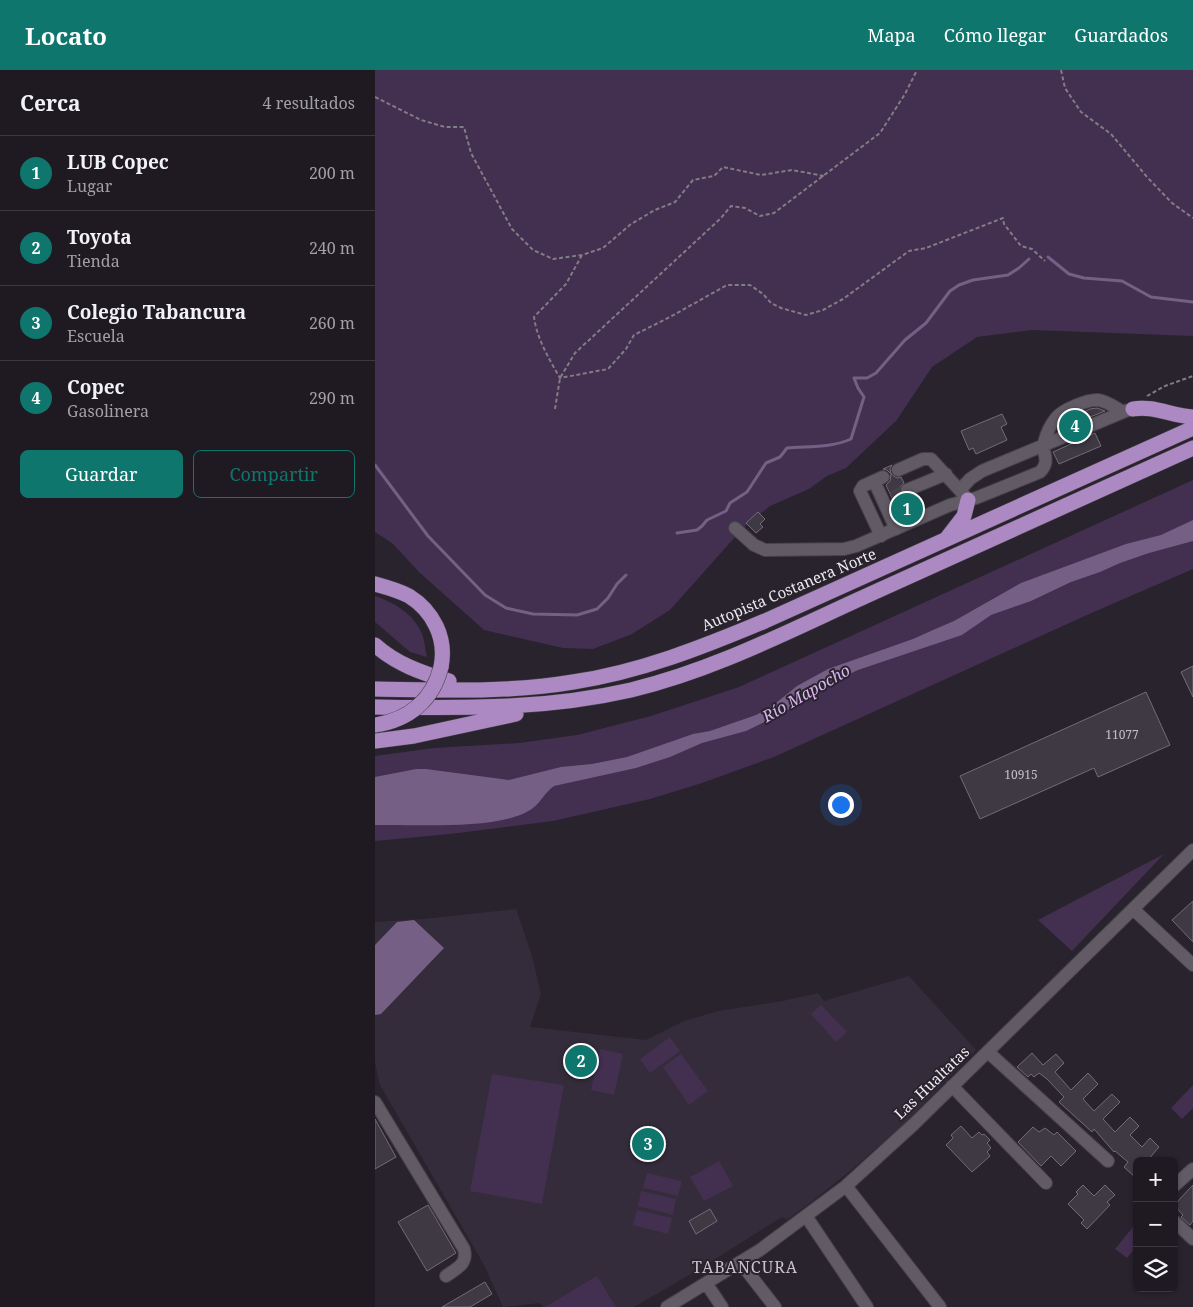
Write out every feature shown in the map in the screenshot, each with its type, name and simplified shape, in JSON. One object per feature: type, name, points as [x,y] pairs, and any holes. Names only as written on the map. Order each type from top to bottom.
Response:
[{"type":"highway","points":[[1128,410],[1148,408],[1175,415],[1193,417]]},
{"type":"highway","name":"Autopista Costanera Norte","points":[[375,689],[528,688],[618,673],[661,661],[756,625],[1193,428]]},
{"type":"highway","points":[[375,741],[436,732],[520,713],[550,704],[632,689],[667,680],[726,660],[1193,448]]},
{"type":"highway","points":[[944,541],[959,524],[963,516],[964,495]]},
{"type":"highway","points":[[375,584],[408,595],[417,601],[431,616],[441,639],[443,654],[436,684],[422,704],[400,719],[375,725]]},
{"type":"highway","points":[[375,645],[392,659],[421,672],[482,689]]},
{"type":"highway","points":[[375,682],[425,690]]},
{"type":"highway","points":[[375,707],[491,708],[550,704]]},
{"type":"street","points":[[898,470],[929,458],[933,460],[964,495],[976,498],[1039,472],[1044,467],[1046,458],[1043,445],[1056,417],[1061,413],[1086,402],[1099,400],[1128,410]]},
{"type":"street","points":[[735,528],[754,545],[765,550],[844,549],[856,546],[950,506],[964,495],[970,479],[981,471],[1128,410]]},
{"type":"street","points":[[907,490],[946,474]]},
{"type":"street","points":[[881,536],[860,491],[863,486],[878,479],[887,498],[896,529]]},
{"type":"street","name":"Las Hualtatas","points":[[667,1307],[761,1250],[846,1186],[914,1124],[1193,850]]},
{"type":"street","points":[[1133,908],[1193,965]]},
{"type":"street","points":[[988,1052],[1108,1161]]},
{"type":"street","points":[[952,1086],[1046,1183]]},
{"type":"street","points":[[375,1102],[464,1249],[465,1260],[446,1276]]},
{"type":"street","points":[[1178,1182],[1193,1169]]},
{"type":"street","points":[[846,1186],[940,1307]]},
{"type":"street","points":[[806,1216],[867,1307]]},
{"type":"street","points":[[1178,1225],[1193,1239]]},
{"type":"street","points":[[740,1262],[775,1307]]},
{"type":"street","points":[[706,1283],[721,1307]]},
{"type":"path","points":[[555,409],[560,378],[575,353],[721,218],[731,206],[745,208],[760,216],[775,213],[880,133],[905,94],[917,70]]},
{"type":"path","points":[[1061,70],[1065,88],[1081,112],[1111,134],[1172,204],[1193,218]]},
{"type":"path","points":[[375,97],[421,120],[445,127],[465,127],[471,153],[512,229],[533,250],[553,259],[581,255],[603,248],[631,224],[655,210],[675,202],[693,180],[714,176],[723,167],[761,175],[792,170],[824,176]]},
{"type":"path","points":[[560,378],[608,369],[626,349],[634,335],[677,314],[727,285],[750,285],[763,294],[771,303],[806,315],[823,310],[843,300],[909,251],[926,248],[1003,218],[1004,224],[1021,246],[1032,249],[1045,261]]},
{"type":"path","points":[[560,378],[546,354],[535,329],[534,317],[566,284],[581,255]]},
{"type":"path","points":[[1128,410],[1151,393],[1193,376]]},
{"type":"shaded area","points":[[375,70],[1193,70],[1193,336],[1032,330],[977,337],[932,367],[896,421],[846,468],[827,476],[809,489],[770,506],[744,527],[670,610],[632,634],[593,649],[563,648],[484,630],[419,572],[392,543],[375,532]]},
{"type":"shaded area","points":[[1193,480],[1193,569],[774,757],[702,783],[650,799],[553,821],[375,841],[375,756],[434,748],[519,743],[577,735],[651,716],[739,687]]},
{"type":"shaded area","points":[[375,596],[390,602],[409,615],[419,627],[427,657],[410,652],[375,622]]},
{"type":"shaded area","points":[[1164,854],[1072,951],[1038,920]]},
{"type":"shaded area","points":[[516,909],[532,956],[541,994],[530,1027],[646,1040],[682,1022],[718,1011],[783,1001],[818,993],[824,1001],[909,976],[976,1050],[905,1123],[814,1200],[787,1220],[782,1217],[634,1307],[543,1307],[540,1303],[503,1307],[484,1265],[380,1085],[375,1063],[375,922]]},
{"type":"shaded area","points":[[821,1005],[847,1032],[836,1042],[811,1014]]},
{"type":"shaded area","points":[[670,1037],[680,1051],[650,1073],[640,1059]]},
{"type":"shaded area","points":[[600,1049],[623,1054],[614,1095],[591,1090]]},
{"type":"shaded area","points":[[681,1054],[708,1091],[689,1105],[663,1067]]},
{"type":"shaded area","points":[[492,1074],[564,1085],[542,1204],[470,1191]]},
{"type":"shaded area","points":[[1193,1085],[1193,1108],[1182,1119],[1171,1108]]},
{"type":"shaded area","points":[[719,1161],[733,1186],[704,1201],[690,1177]]},
{"type":"shaded area","points":[[647,1173],[682,1181],[678,1196],[643,1188]]},
{"type":"shaded area","points":[[641,1191],[676,1199],[673,1215],[638,1206]]},
{"type":"shaded area","points":[[637,1210],[672,1218],[668,1234],[633,1225]]},
{"type":"shaded area","points":[[1133,1227],[1133,1251],[1127,1258],[1115,1249]]},
{"type":"shaded area","points":[[597,1276],[616,1307],[545,1307]]},
{"type":"water","name":"Río Mapocho","points":[[1193,520],[1193,541],[1120,563],[1071,582],[1031,601],[991,615],[962,635],[858,670],[779,715],[746,731],[702,743],[670,757],[636,768],[554,786],[533,808],[519,815],[501,820],[457,825],[375,825],[375,777],[416,769],[426,769],[509,780],[561,767],[592,764],[627,757],[693,734],[710,731],[756,715],[771,707],[797,686],[828,669],[913,639],[954,621],[1021,583],[1126,544],[1161,535]]},
{"type":"water","points":[[414,920],[444,948],[381,1014],[375,1015],[375,945],[397,922]]},
{"type":"building","points":[[1097,408],[1105,411],[1065,427],[1063,422],[1066,420],[1090,409]]},
{"type":"building","points":[[1002,414],[1007,424],[1001,427],[1007,440],[976,454],[973,448],[969,450],[961,431]]},
{"type":"building","points":[[1095,433],[1101,446],[1059,464],[1053,452]]},
{"type":"building","points":[[892,465],[890,469],[891,474],[883,469]]},
{"type":"building","points":[[891,474],[897,478],[901,477],[904,483],[899,488],[900,494],[905,498],[911,497],[917,510],[901,517],[886,485],[890,481]]},
{"type":"building","points":[[758,512],[765,519],[760,524],[763,527],[756,533],[746,523]]},
{"type":"building","points":[[1193,666],[1193,697],[1181,672]]},
{"type":"building","points":[[1146,692],[1170,745],[1098,777],[1094,768],[980,819],[960,776]]},
{"type":"building","points":[[1193,901],[1193,942],[1172,920]]},
{"type":"building","points":[[1032,1053],[1043,1065],[1056,1054],[1064,1063],[1055,1072],[1071,1090],[1088,1073],[1098,1084],[1083,1099],[1094,1111],[1112,1094],[1120,1102],[1103,1119],[1115,1132],[1130,1117],[1139,1126],[1130,1135],[1142,1147],[1150,1138],[1159,1147],[1150,1157],[1133,1157],[1133,1175],[1124,1167],[1128,1162],[1114,1152],[1094,1129],[1092,1132],[1059,1102],[1064,1097],[1047,1079],[1039,1073],[1034,1077],[1031,1074],[1028,1077],[1017,1067]]},
{"type":"building","points":[[375,1119],[396,1157],[375,1169]]},
{"type":"building","points":[[961,1126],[972,1138],[979,1132],[990,1140],[987,1143],[991,1148],[987,1152],[990,1156],[972,1172],[946,1145],[953,1138],[951,1135]]},
{"type":"building","points":[[1033,1127],[1039,1132],[1045,1128],[1054,1135],[1057,1132],[1076,1151],[1061,1166],[1051,1156],[1041,1166],[1018,1142]]},
{"type":"building","points":[[1083,1185],[1094,1196],[1105,1185],[1115,1195],[1107,1202],[1110,1205],[1087,1229],[1081,1223],[1084,1220],[1068,1204],[1078,1194],[1076,1192]]},
{"type":"building","points":[[1193,1185],[1193,1221],[1190,1225],[1181,1217],[1183,1215],[1178,1209],[1178,1201]]},
{"type":"building","points":[[428,1205],[456,1253],[427,1271],[398,1222]]},
{"type":"building","points":[[710,1209],[717,1221],[696,1234],[689,1221]]},
{"type":"building","points":[[485,1282],[492,1294],[470,1307],[442,1307]]},
{"type":"waterway","points":[[1048,257],[1069,274],[1084,278],[1122,281],[1151,297],[1193,302]]},
{"type":"waterway","points":[[677,533],[697,530],[707,520],[726,511],[730,503],[747,492],[766,463],[780,457],[787,448],[827,445],[851,439],[864,397],[854,378],[867,378],[876,373],[905,340],[926,323],[950,291],[959,285],[973,280],[1008,275],[1029,259]]},
{"type":"waterway","points":[[375,465],[428,536],[485,595],[506,608],[533,614],[577,615],[597,609],[626,575]]},
{"type":"tunnel","points":[[892,497],[907,490]]},
{"type":"place","name":"Copec","points":[[1075,426]]},
{"type":"place","name":"LUB Copec","points":[[907,509]]},
{"type":"place","name":"Toyota","points":[[581,1061]]},
{"type":"place","name":"Colegio Tabancura","points":[[648,1144]]},
{"type":"district","name":"TABANCURA","points":[[745,1267]]}]
